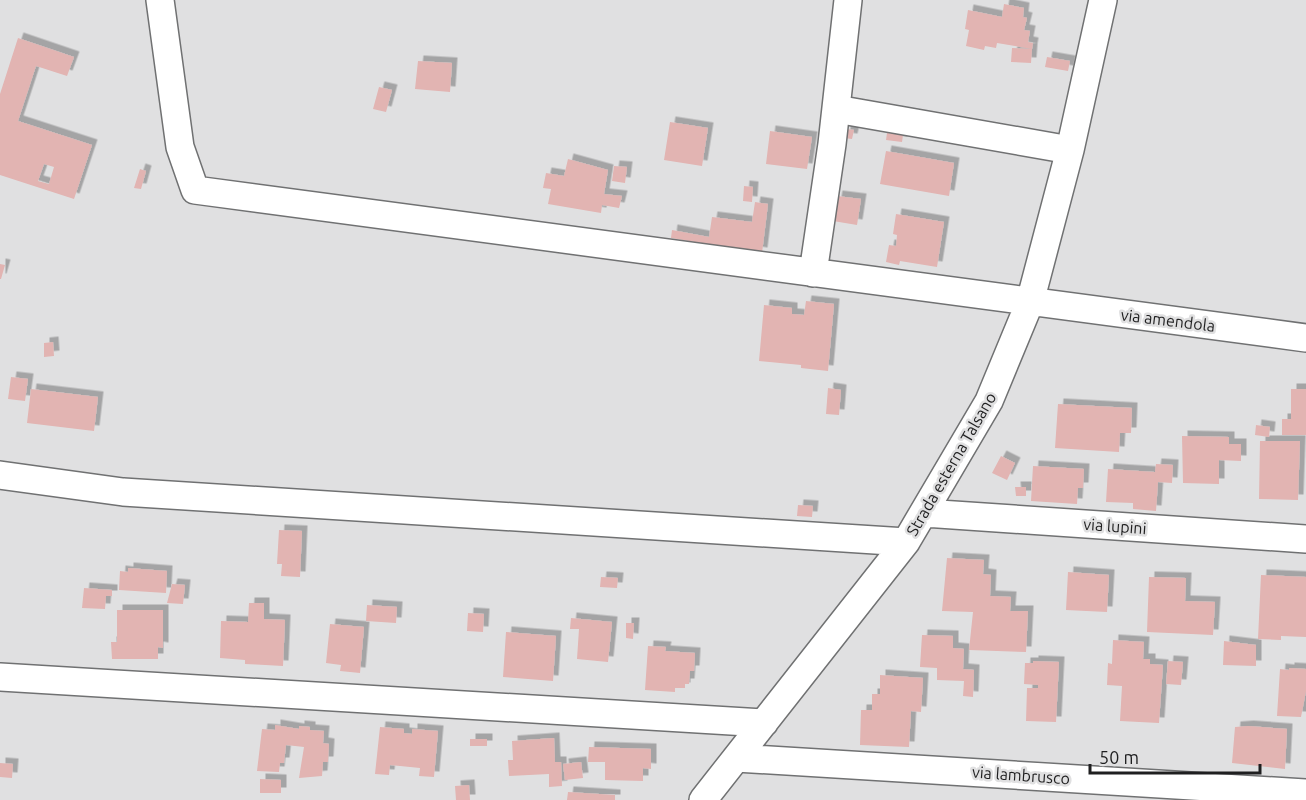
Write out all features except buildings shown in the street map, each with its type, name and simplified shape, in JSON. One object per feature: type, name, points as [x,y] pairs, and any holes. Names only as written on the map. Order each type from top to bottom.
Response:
[{"type":"street","name":"via amendola","points":[[160,0],[180,147],[195,190],[1306,338]]},
{"type":"street","points":[[813,273],[837,109],[848,0]]},
{"type":"street","name":"Strada esterna Talsano","points":[[703,800],[906,542],[989,401],[1030,302],[1070,150],[1103,0]]},
{"type":"street","points":[[837,109],[1070,150]]},
{"type":"street","points":[[0,476],[123,492],[906,542]]},
{"type":"street","name":"via lupini","points":[[924,513],[1306,539]]},
{"type":"street","points":[[0,678],[764,723]]},
{"type":"street","name":"via lambrusco","points":[[736,758],[1306,793]]}]
